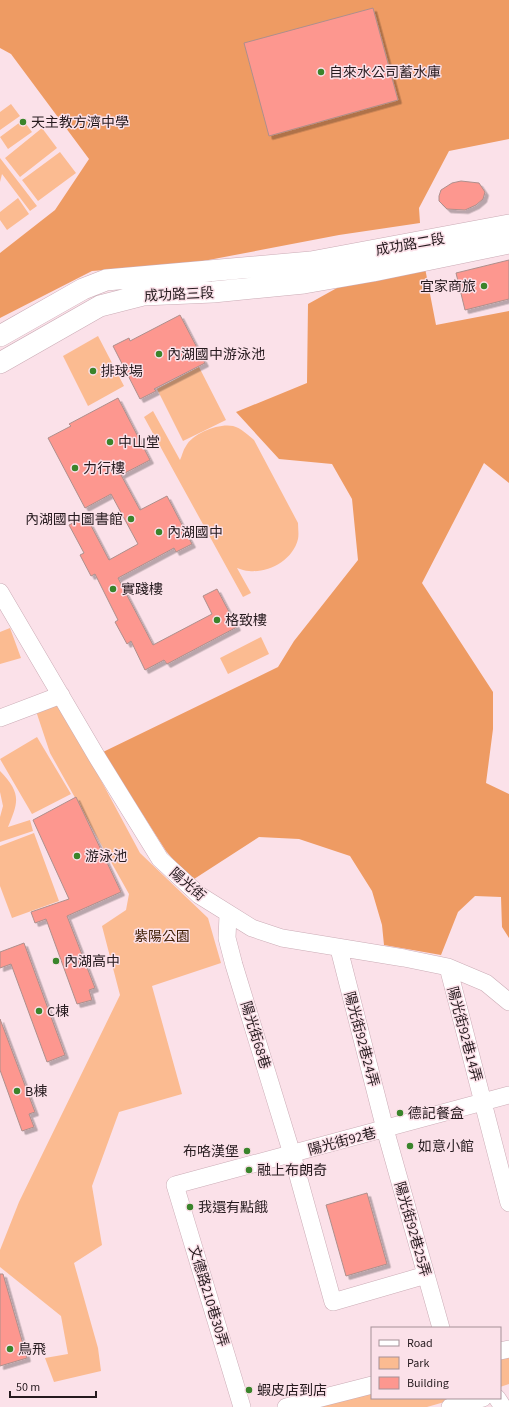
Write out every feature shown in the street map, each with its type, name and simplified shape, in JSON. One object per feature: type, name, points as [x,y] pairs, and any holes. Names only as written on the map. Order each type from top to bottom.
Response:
[{"type":"main road","name":"成功路二段","points":[[311,262],[509,226]]},
{"type":"main road","name":"成功路二段","points":[[373,271],[509,243]]},
{"type":"main road","name":"成功路三段","points":[[0,336],[84,289],[106,280],[311,262]]},
{"type":"main road","name":"成功路三段","points":[[0,363],[100,306],[143,295],[221,292],[304,283],[373,271]]},
{"type":"street","name":"陽光街","points":[[0,592],[160,859],[199,895],[228,915],[252,928],[282,938],[448,967],[486,983],[509,1002]]},
{"type":"street","points":[[0,718],[61,695]]},
{"type":"street","name":"陽光街68巷","points":[[228,915],[227,938],[234,965],[292,1154],[333,1302],[426,1275]]},
{"type":"street","name":"陽光街92巷24弄","points":[[339,949],[385,1129]]},
{"type":"street","name":"陽光街92巷14弄","points":[[448,967],[509,1203]]},
{"type":"street","name":"陽光街92巷","points":[[175,1185],[385,1129],[482,1101],[509,1095]]},
{"type":"street","name":"陽光街92巷25弄","points":[[385,1129],[441,1327]]},
{"type":"street","name":"文德路210巷30弄","points":[[175,1185],[242,1407]]},
{"type":"street","points":[[286,1407],[371,1385]]},
{"type":"street","points":[[458,1403],[478,1399]]},
{"type":"green space","points":[[11,104],[20,116],[0,130],[0,112]]},
{"type":"green space","points":[[23,120],[32,132],[8,149],[0,137]]},
{"type":"green space","points":[[42,128],[57,148],[20,177],[5,158]]},
{"type":"green space","points":[[60,152],[76,173],[38,201],[22,180]]},
{"type":"green space","points":[[0,158],[37,206],[30,211],[2,174],[0,182]]},
{"type":"green space","points":[[18,198],[29,214],[7,230],[0,220],[0,212]]},
{"type":"green space","name":"排球場","points":[[98,336],[124,386],[88,406],[63,356]]},
{"type":"green space","points":[[199,367],[226,420],[183,441],[157,389]]},
{"type":"green space","points":[[153,411],[180,460],[189,441],[200,433],[221,426],[227,425],[236,427],[254,440],[298,523],[298,539],[291,553],[279,564],[257,571],[248,571],[237,568],[251,593],[243,597],[144,417]]},
{"type":"green space","points":[[10,628],[21,658],[0,664],[0,632]]},
{"type":"green space","points":[[261,637],[269,654],[228,674],[220,658]]},
{"type":"green space","name":"紫陽公園","points":[[59,702],[140,853],[208,918],[221,963],[152,986],[182,1094],[119,1112],[92,1186],[102,1245],[74,1263],[98,1348],[101,1371],[54,1382],[45,1358],[68,1354],[61,1316],[0,1267],[0,1250],[19,1202],[120,995],[102,926],[126,910],[129,894],[50,753],[36,711]]},
{"type":"green space","points":[[37,737],[71,794],[32,814],[0,759]]},
{"type":"green space","points":[[0,771],[12,785],[16,798],[16,804],[8,827],[30,820],[33,831],[0,842],[0,817],[3,806],[0,792]]},
{"type":"green space","points":[[34,833],[59,901],[12,918],[0,886],[0,846]]},
{"type":"green space","points":[[509,1354],[509,1384],[501,1387],[501,1356]]},
{"type":"green space","points":[[371,1388],[371,1399],[447,1399],[448,1401],[427,1407],[313,1407]]},
{"type":"shaded area","points":[[0,0],[509,0],[509,139],[449,151],[419,208],[420,223],[339,235],[193,263],[92,271],[0,318],[0,253],[55,210],[89,159],[11,54],[0,48]]},
{"type":"shaded area","points":[[425,268],[436,325],[509,311],[509,483],[484,463],[422,583],[493,692],[493,729],[486,783],[509,794],[509,938],[502,927],[501,897],[475,896],[458,912],[441,955],[384,945],[382,925],[372,891],[350,856],[299,839],[259,837],[191,881],[166,851],[103,752],[278,667],[294,641],[358,560],[352,499],[332,464],[279,459],[236,412],[307,383],[308,304],[355,278]]},
{"type":"building","name":"自來水公司蓄水庫","points":[[373,8],[398,100],[269,136],[244,43]]},
{"type":"building","points":[[461,181],[479,183],[485,192],[483,199],[476,205],[465,210],[447,209],[439,201],[441,190],[452,183]]},
{"type":"building","name":"宜家商旅","points":[[509,260],[509,299],[465,310],[456,273]]},
{"type":"building","name":"內湖國中游泳池","points":[[180,315],[205,363],[154,389],[156,391],[140,399],[113,346],[129,338],[130,341]]},
{"type":"building","points":[[118,398],[150,460],[121,475],[140,510],[167,496],[192,544],[176,552],[174,548],[118,578],[153,645],[212,614],[203,596],[217,589],[237,627],[167,664],[164,660],[145,670],[131,641],[127,644],[115,622],[118,620],[95,574],[91,576],[80,555],[84,553],[69,525],[86,516],[109,560],[138,544],[111,494],[85,508],[48,438],[71,426],[69,424]]},
{"type":"building","name":"游泳池","points":[[76,797],[121,892],[67,916],[95,988],[89,990],[92,1000],[77,1004],[46,919],[35,923],[31,912],[69,899],[33,820]]},
{"type":"building","name":"C棟","points":[[24,943],[65,1055],[47,1062],[11,964],[0,968],[0,952]]},
{"type":"building","name":"B棟","points":[[0,1019],[35,1112],[29,1114],[34,1127],[22,1131],[0,1070]]},
{"type":"building","points":[[367,1193],[387,1264],[346,1276],[326,1205]]},
{"type":"building","points":[[0,1274],[3,1274],[27,1358],[0,1366]]},
{"type":"place","name":"自來水公司蓄水庫","points":[[321,72]]},
{"type":"place","name":"天主教方濟中學","points":[[23,122]]},
{"type":"place","name":"宜家商旅","points":[[484,286]]},
{"type":"place","name":"內湖國中游泳池","points":[[159,354]]},
{"type":"place","name":"排球場","points":[[93,371]]},
{"type":"place","name":"中山堂","points":[[110,442]]},
{"type":"place","name":"力行樓","points":[[75,468]]},
{"type":"place","name":"內湖國中圖書館","points":[[131,519]]},
{"type":"place","name":"內湖國中","points":[[159,532]]},
{"type":"place","name":"實踐樓","points":[[113,589]]},
{"type":"place","name":"格致樓","points":[[217,620]]},
{"type":"place","name":"游泳池","points":[[77,856]]},
{"type":"place","name":"內湖高中","points":[[56,961]]},
{"type":"place","name":"C棟","points":[[39,1011]]},
{"type":"place","name":"B棟","points":[[17,1091]]},
{"type":"place","name":"德記餐盒","points":[[400,1113]]},
{"type":"place","name":"如意小館","points":[[410,1146]]},
{"type":"place","name":"布咯漢堡","points":[[247,1151]]},
{"type":"place","name":"融上布朗奇","points":[[249,1170]]},
{"type":"place","name":"我還有點餓","points":[[190,1207]]},
{"type":"place","name":"鳥飛","points":[[10,1349]]},
{"type":"place","name":"蝦皮店到店","points":[[249,1390]]}]
